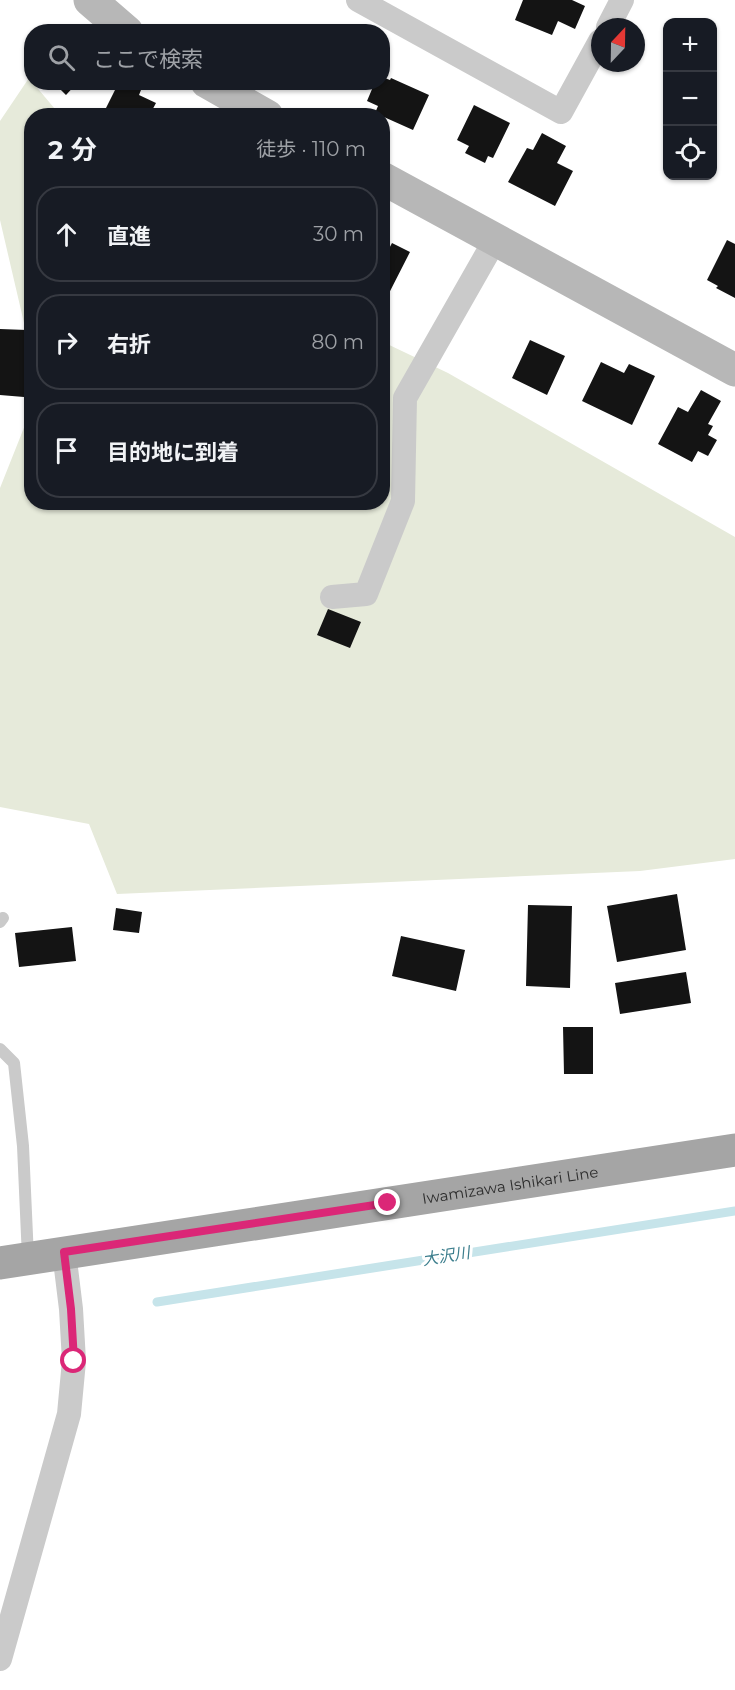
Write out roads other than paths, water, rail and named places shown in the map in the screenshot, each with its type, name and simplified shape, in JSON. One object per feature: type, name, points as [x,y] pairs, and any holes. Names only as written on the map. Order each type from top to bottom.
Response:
[{"type":"main road","name":"Iwamizawa Ishikari Line","points":[[14,1261],[735,1150]]},
{"type":"street","points":[[90,0],[118,24]]},
{"type":"street","points":[[358,0],[561,112],[591,57]]},
{"type":"street","points":[[613,18],[622,0]]},
{"type":"street","points":[[221,90],[253,108]]},
{"type":"street","points":[[390,182],[735,370]]},
{"type":"street","points":[[332,597],[366,594],[403,501],[405,398],[495,240]]},
{"type":"street","points":[[0,1659],[69,1414],[74,1361],[64,1252]]},
{"type":"lane","points":[[0,1049],[14,1063],[23,1146],[14,1261]]},
{"type":"waterway","name":"大沢川","points":[[157,1302],[735,1211]]}]
